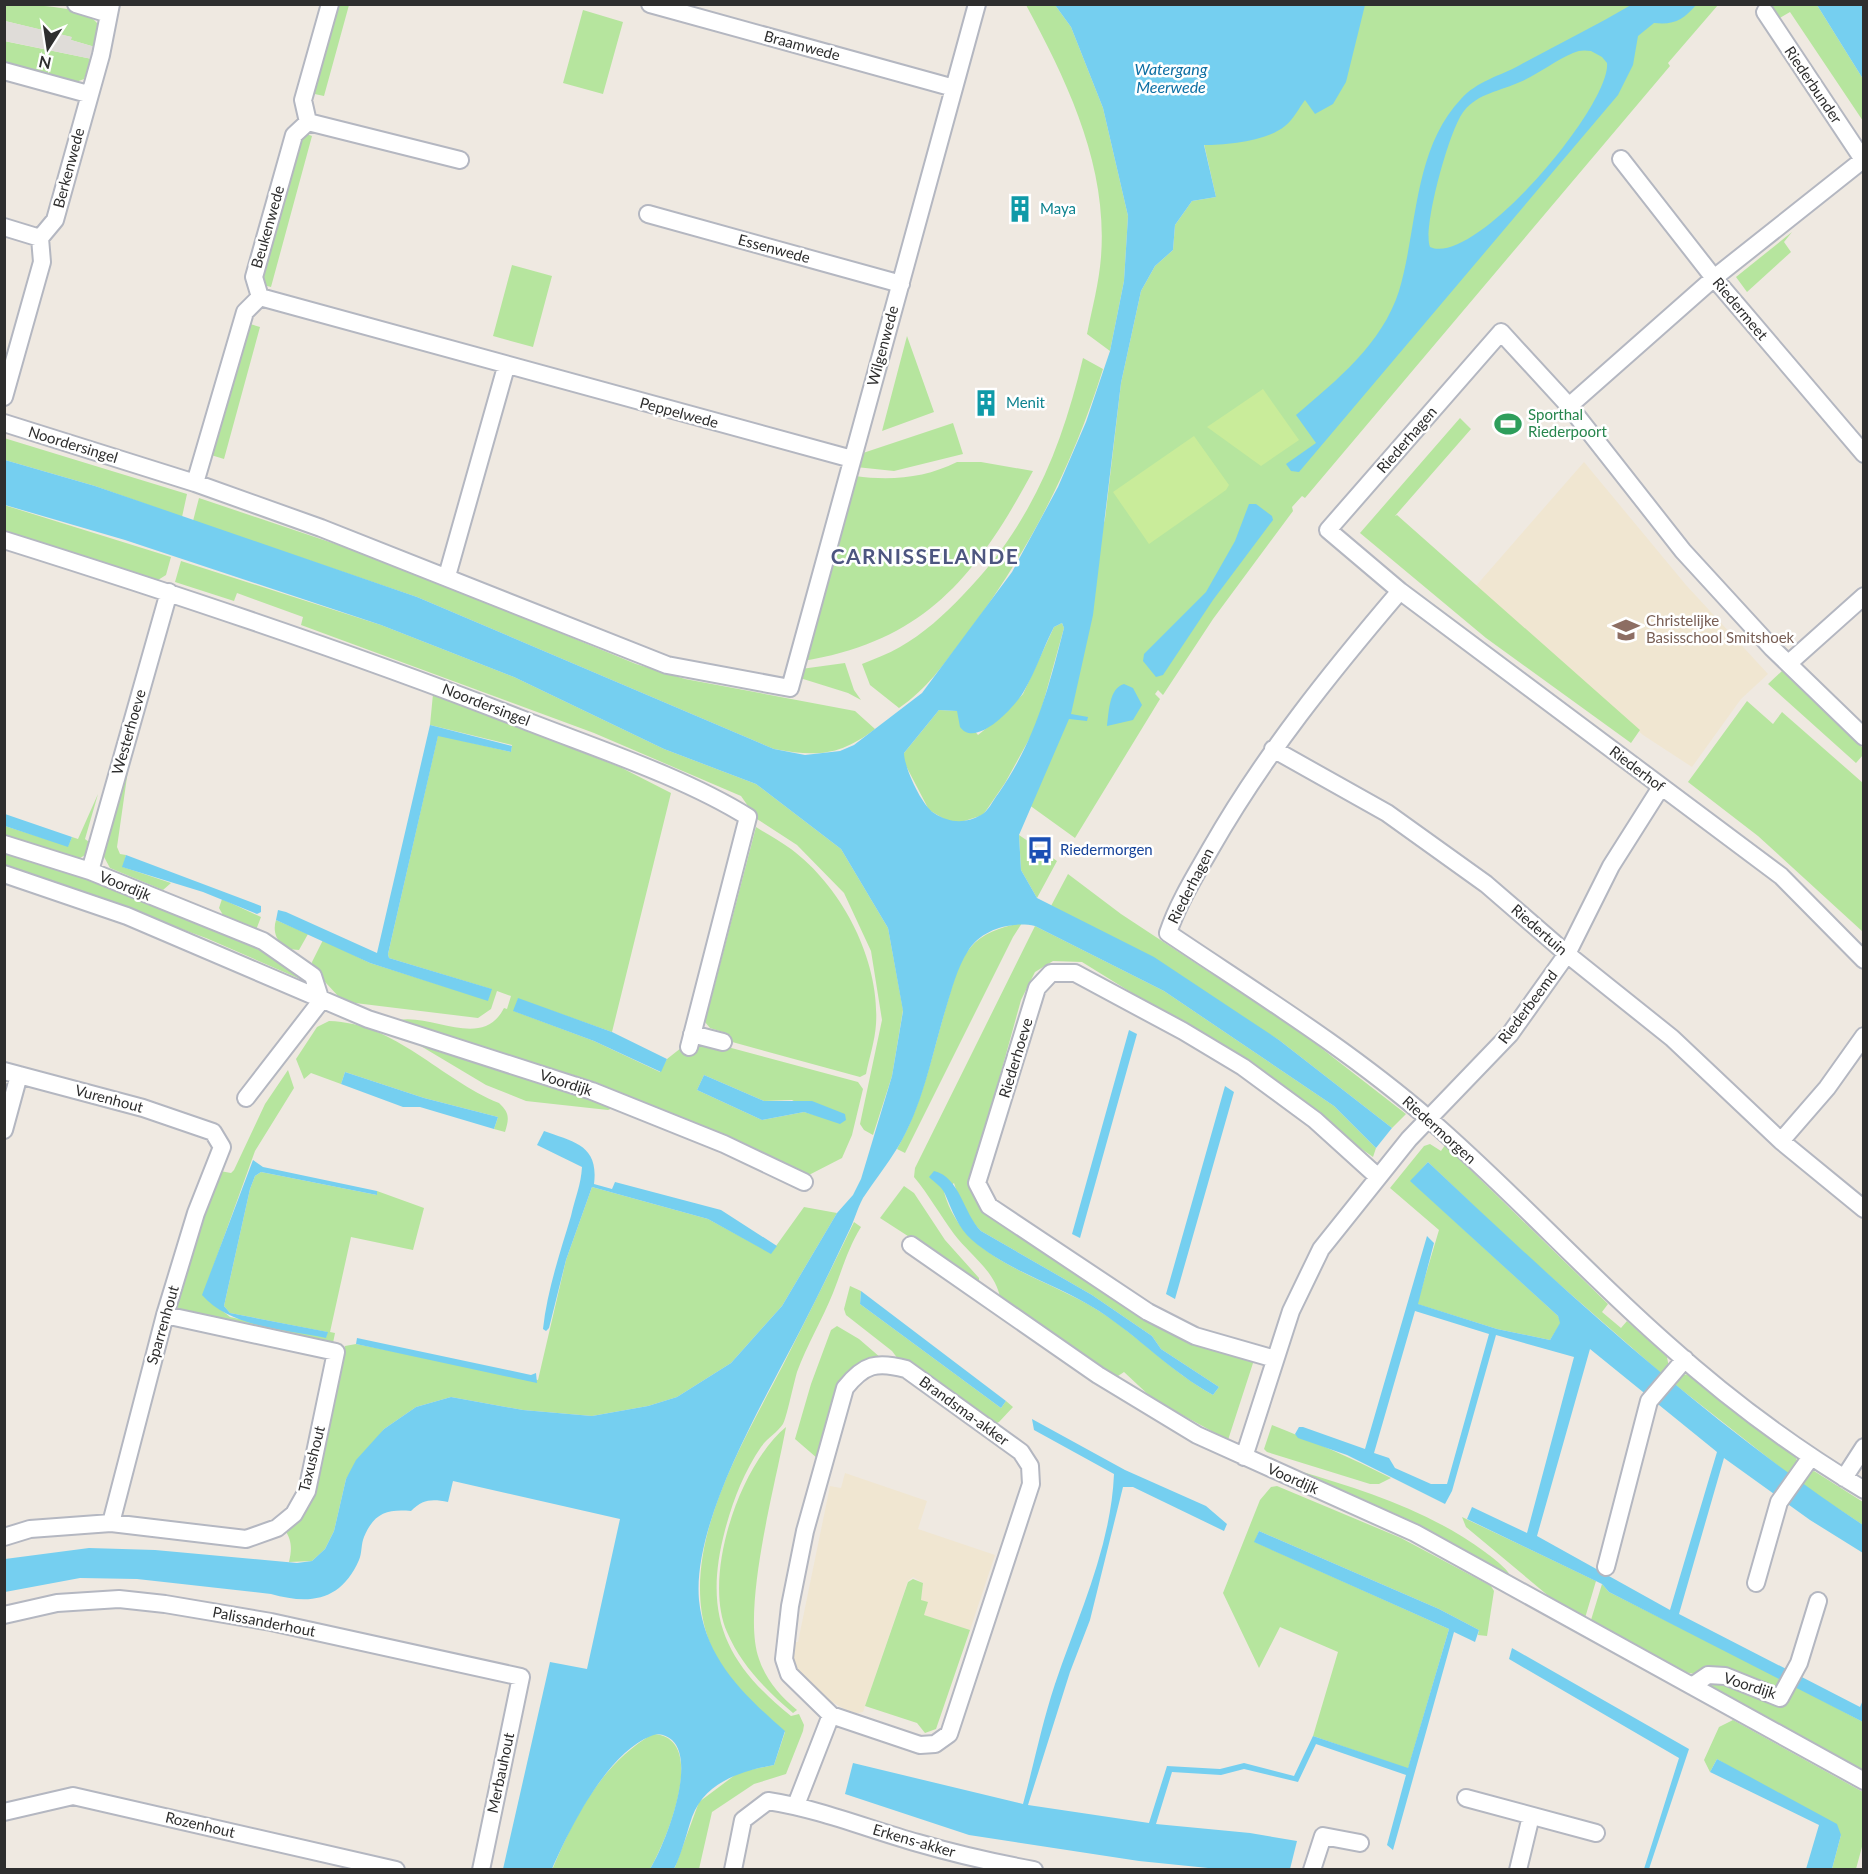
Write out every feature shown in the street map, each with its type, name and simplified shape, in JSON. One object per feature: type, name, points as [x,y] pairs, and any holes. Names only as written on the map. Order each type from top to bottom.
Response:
[{"type":"street","points":[[76,4],[110,9]]},
{"type":"street","points":[[330,4],[303,100],[308,122],[460,160]]},
{"type":"street","name":"Braamwede","points":[[650,4],[954,88]]},
{"type":"street","name":"Wilgenwede","points":[[790,688],[977,4]]},
{"type":"street","name":"Berkenwede","points":[[40,238],[55,220],[88,94],[101,55],[110,9]]},
{"type":"street","name":"Riederbunder","points":[[1765,12],[1863,158]]},
{"type":"street","points":[[4,71],[88,94]]},
{"type":"street","name":"Beukenwede","points":[[260,297],[254,277],[257,266],[294,135],[308,122]]},
{"type":"street","points":[[1863,158],[1714,279],[1569,406],[1683,551],[1863,737]]},
{"type":"street","name":"Riedermeet","points":[[1621,159],[1714,279],[1863,454]]},
{"type":"street","name":"Essenwede","points":[[648,214],[901,284]]},
{"type":"street","points":[[4,228],[40,238],[42,262],[4,397]]},
{"type":"street","points":[[195,483],[245,312],[260,297]]},
{"type":"street","name":"Peppelwede","points":[[260,297],[506,367],[852,459]]},
{"type":"street","name":"Riederhagen","points":[[1167,933],[1176,909],[1231,813],[1273,749],[1342,659],[1400,591],[1328,530],[1501,332],[1569,406]]},
{"type":"street","points":[[447,576],[506,367]]},
{"type":"street","name":"Noordersingel","points":[[4,423],[195,483],[447,576],[667,666],[790,688]]},
{"type":"street","name":"Noordersingel","points":[[4,540],[169,592],[403,673],[601,750],[723,802],[748,818],[691,1041],[723,1042]]},
{"type":"street","name":"Riederhof","points":[[1400,591],[1781,876],[1863,960]]},
{"type":"street","name":"Westerhoeve","points":[[90,871],[169,592]]},
{"type":"street","points":[[1789,663],[1863,596]]},
{"type":"street","name":"Riedertuin","points":[[1273,749],[1387,813],[1486,884],[1567,954],[1672,1038],[1781,1141],[1863,1209]]},
{"type":"street","name":"Riederbeemd","points":[[1430,1120],[1510,1034],[1567,954],[1611,866],[1661,787]]},
{"type":"street","name":"Voordijk","points":[[4,843],[90,871],[263,941],[313,976],[321,1001]]},
{"type":"street","name":"Voordijk","points":[[4,874],[128,916],[321,1001],[368,1019],[592,1091],[724,1144],[804,1182]]},
{"type":"street","name":"Riedermorgen","points":[[1167,933],[1318,1032],[1430,1120],[1679,1365],[1811,1457],[1863,1490]]},
{"type":"street","name":"Riederhoeve","points":[[1275,1359],[1195,1336],[1148,1312],[989,1206],[977,1183],[1037,988],[1051,973],[1075,973],[1183,1031],[1243,1067],[1314,1120],[1378,1177]]},
{"type":"street","points":[[246,1098],[321,1001]]},
{"type":"street","points":[[1781,1141],[1827,1088],[1863,1036]]},
{"type":"street","points":[[4,1130],[12,1073]]},
{"type":"street","name":"Vurenhout","points":[[12,1073],[143,1108],[213,1132]]},
{"type":"street","points":[[1244,1457],[1291,1311],[1321,1249],[1409,1139],[1430,1120]]},
{"type":"street","name":"Sparrenhout","points":[[111,1523],[165,1315],[196,1213],[222,1147],[213,1132]]},
{"type":"street","name":"Voordijk","points":[[911,1245],[1098,1375],[1197,1435],[1415,1533],[1863,1780]]},
{"type":"street","name":"Taxushout","points":[[4,1537],[30,1529],[111,1523],[246,1539],[277,1528],[294,1514],[307,1491],[336,1352],[165,1315]]},
{"type":"street","name":"Brandsma-akker","points":[[875,1365],[890,1365],[906,1369],[1021,1452],[1030,1466],[1031,1484],[949,1734],[935,1744],[920,1745],[831,1714],[789,1674],[784,1659],[790,1606],[805,1531],[845,1388],[858,1372],[875,1365]]},
{"type":"street","points":[[1606,1567],[1649,1401],[1679,1365]]},
{"type":"street","points":[[1844,1478],[1863,1446]]},
{"type":"street","points":[[1756,1583],[1779,1502],[1811,1457]]},
{"type":"street","name":"Palissanderhout","points":[[4,1615],[67,1602],[119,1599],[165,1604],[271,1622],[521,1677]]},
{"type":"street","name":"Voordijk","points":[[1692,1686],[1708,1675],[1725,1676],[1780,1698],[1788,1688],[1799,1663],[1818,1601]]},
{"type":"street","name":"Merbauhout","points":[[481,1869],[521,1677]]},
{"type":"street","points":[[796,1805],[831,1714]]},
{"type":"street","name":"Rozenhout","points":[[4,1812],[72,1796],[396,1869]]},
{"type":"street","points":[[1466,1798],[1596,1833]]},
{"type":"street","name":"Erkens-akker","points":[[733,1869],[743,1820],[768,1801],[796,1805],[918,1843],[1000,1864],[1034,1869]]},
{"type":"street","points":[[1518,1869],[1532,1816]]},
{"type":"street","points":[[1312,1869],[1323,1836],[1360,1843]]},
{"type":"shaded area","points":[[5,21],[72,37],[71,40],[95,47],[92,59],[5,41]]},
{"type":"shaded area","name":"Christelijke Basisschool Smitshoek","points":[[1584,462],[1686,585],[1768,674],[1741,699],[1692,767],[1643,735],[1475,587]]},
{"type":"shaded area","points":[[845,1473],[927,1501],[918,1529],[995,1555],[970,1630],[923,1615],[921,1600],[923,1583],[913,1577],[908,1581],[863,1712],[853,1714],[818,1694],[793,1669],[790,1655],[792,1642],[798,1642],[830,1486],[841,1488]]},
{"type":"green space","points":[[5,5],[56,7],[83,13],[99,26],[95,47],[71,40],[71,37],[5,21]]},
{"type":"green space","points":[[335,5],[349,5],[324,96],[310,93]]},
{"type":"green space","points":[[1026,5],[1055,5],[1071,27],[1103,108],[1128,216],[1124,281],[1110,351],[1087,334],[1101,257],[1102,223],[1091,158],[1070,95]]},
{"type":"green space","points":[[1351,5],[1718,5],[1668,63],[1670,66],[1305,498],[1302,496],[1292,507],[1293,511],[1213,619],[1163,695],[1158,690],[1155,694],[1160,699],[1075,838],[1025,802],[1105,519],[1121,383],[1141,291],[1155,266],[1173,250],[1175,225],[1192,201],[1216,197],[1204,144]]},
{"type":"green space","points":[[1764,5],[1817,5],[1863,79],[1863,121],[1790,12],[1778,19]]},
{"type":"green space","points":[[583,10],[623,22],[603,94],[563,83]]},
{"type":"green space","points":[[4,41],[92,59],[84,79],[76,82],[5,62]]},
{"type":"green space","points":[[304,133],[312,136],[271,287],[263,285],[260,277],[298,139]]},
{"type":"green space","points":[[1792,232],[1784,242],[1791,252],[1747,292],[1736,277]]},
{"type":"green space","points":[[512,265],[552,276],[533,347],[493,336]]},
{"type":"green space","points":[[247,323],[260,327],[224,459],[211,455]]},
{"type":"green space","points":[[907,336],[934,412],[882,431]]},
{"type":"green space","points":[[1083,358],[1103,369],[1077,441],[1045,510],[1027,544],[986,608],[941,667],[899,708],[870,685],[862,664],[900,647],[933,624],[963,595],[1007,542],[1025,514],[1053,455]]},
{"type":"green space","points":[[1263,389],[1299,440],[1261,466],[1207,427]]},
{"type":"green space","points":[[1460,418],[1471,429],[1395,516],[1397,515],[1640,730],[1631,743],[1486,638],[1360,533]]},
{"type":"green space","points":[[953,423],[963,454],[894,471],[856,467],[860,454]]},
{"type":"green space","points":[[1194,436],[1229,485],[1226,490],[1149,544],[1113,492]]},
{"type":"green space","points":[[4,438],[187,494],[182,517],[95,486],[5,460]]},
{"type":"green space","points":[[957,462],[981,462],[1033,471],[991,542],[968,572],[943,598],[915,620],[883,638],[846,651],[803,661],[855,476],[908,477],[933,472]]},
{"type":"green space","points":[[199,498],[383,560],[636,664],[685,679],[855,711],[875,729],[850,745],[827,752],[803,753],[774,749],[417,597],[193,521]]},
{"type":"green space","points":[[4,505],[171,557],[166,575],[158,580],[5,534]]},
{"type":"green space","points":[[181,561],[381,625],[514,677],[664,749],[756,784],[841,849],[888,928],[903,1010],[892,1076],[873,1135],[864,1130],[860,1124],[882,1020],[871,951],[844,893],[797,845],[757,819],[741,796],[594,733],[301,625],[303,617],[237,593],[234,601],[175,582]]},
{"type":"green space","points":[[1062,623],[1064,628],[1037,725],[1005,783],[983,815],[958,823],[946,820],[929,810],[904,762],[904,753],[939,710],[958,711],[978,735],[998,719],[1023,694],[1054,627]]},
{"type":"green space","points":[[845,663],[854,690],[861,700],[848,693],[800,678],[801,669]]},
{"type":"green space","points":[[1782,671],[1863,748],[1863,755],[1856,763],[1768,684]]},
{"type":"green space","points":[[433,694],[620,767],[671,793],[612,1032],[518,999],[514,1011],[594,1041],[660,1072],[667,1059],[681,1048],[696,1048],[709,1042],[858,1082],[863,1089],[852,1135],[842,1158],[805,1177],[736,1140],[595,1082],[399,1020],[413,1019],[457,1028],[484,1027],[495,1020],[504,1008],[507,1009],[511,996],[497,991],[491,1009],[478,1018],[355,1003],[339,997],[313,969],[312,962],[323,940],[370,963],[488,1000],[491,989],[389,958],[388,954],[438,735],[511,752],[512,745],[430,725]],"holes":[[[704,1075],[764,1101],[792,1100],[822,1117],[804,1112],[762,1120],[697,1090]]]},
{"type":"green space","points":[[1747,701],[1773,724],[1782,712],[1863,783],[1863,932],[1758,836],[1688,782]]},
{"type":"green space","points":[[129,763],[117,847],[120,854],[126,855],[123,867],[171,883],[163,890],[110,868],[103,855]]},
{"type":"green space","points":[[98,794],[85,839],[89,842],[85,855],[77,860],[5,838],[5,826],[68,846],[72,837],[78,839]]},
{"type":"green space","points":[[756,827],[791,849],[826,883],[854,927],[864,951],[872,975],[876,1000],[876,1024],[866,1074],[860,1077],[725,1040],[726,1033],[710,1028],[705,1022]]},
{"type":"green space","points":[[1019,835],[1057,861],[1037,898],[1021,870]]},
{"type":"green space","points":[[5,850],[103,882],[200,920],[268,953],[307,982],[206,938],[5,865]]},
{"type":"green space","points":[[1068,874],[1121,914],[1303,1034],[1406,1114],[1392,1128],[1279,1040],[1051,906]]},
{"type":"green space","points":[[222,899],[261,917],[256,930],[223,915],[219,908]]},
{"type":"green space","points":[[276,920],[308,934],[299,950],[282,945],[276,937]]},
{"type":"green space","points":[[1022,923],[905,1153],[897,1149],[920,1098],[958,968],[965,954],[975,942],[987,934]]},
{"type":"green space","points":[[1035,926],[1164,991],[1334,1106],[1376,1148],[1373,1157],[1200,1035],[1082,962],[1053,961],[1035,972],[1021,1000],[972,1177],[975,1200],[986,1214],[1118,1299],[1254,1360],[1228,1440],[1153,1399],[1124,1372],[1115,1378],[1000,1297],[993,1279],[954,1234],[914,1177],[915,1168]],"holes":[[[954,1183],[968,1215],[981,1231],[1092,1295],[1152,1336],[1161,1349],[1219,1387],[1213,1395],[1183,1376],[1128,1331],[1099,1311],[1008,1265],[987,1251],[969,1235],[954,1216],[944,1192]]]},
{"type":"green space","points":[[329,1021],[353,1024],[397,1041],[478,1093],[499,1103],[508,1116],[505,1132],[494,1129],[498,1117],[424,1098],[345,1072],[341,1084],[311,1073],[304,1079],[296,1059],[317,1027]]},
{"type":"green space","points":[[419,1045],[543,1082],[613,1108],[608,1110],[526,1101],[486,1085]]},
{"type":"green space","points":[[288,1070],[294,1088],[255,1151],[203,1295],[230,1317],[326,1337],[327,1332],[230,1313],[224,1306],[250,1189],[255,1176],[261,1172],[377,1195],[377,1191],[424,1208],[413,1250],[351,1237],[330,1332],[335,1333],[333,1343],[179,1311],[176,1305],[202,1215],[220,1171],[231,1173],[234,1170],[265,1104]]},
{"type":"green space","points":[[1430,1144],[1441,1151],[1445,1145],[1608,1304],[1602,1312],[1621,1328],[1627,1321],[1667,1357],[1669,1368],[1662,1374],[1519,1249],[1428,1162],[1411,1181],[1558,1316],[1561,1323],[1550,1340],[1497,1329],[1417,1304],[1439,1230],[1390,1188],[1424,1146]]},
{"type":"green space","points":[[904,1186],[914,1193],[945,1240],[979,1278],[979,1282],[880,1218]]},
{"type":"green space","points":[[592,1187],[708,1219],[771,1253],[804,1207],[837,1213],[782,1306],[731,1363],[677,1397],[648,1406],[592,1416],[523,1410],[451,1397],[416,1407],[384,1429],[346,1479],[334,1531],[325,1549],[312,1561],[289,1562],[291,1545],[285,1530],[313,1493],[345,1346],[356,1344],[538,1380],[566,1260]]},
{"type":"green space","points":[[854,1222],[861,1227],[797,1372],[784,1421],[761,1447],[744,1476],[728,1519],[719,1560],[717,1587],[719,1612],[725,1634],[735,1656],[749,1676],[768,1696],[791,1716],[799,1714],[804,1725],[803,1731],[786,1774],[754,1784],[712,1812],[699,1869],[674,1870],[699,1802],[739,1772],[774,1765],[785,1732],[740,1690],[714,1653],[708,1638],[701,1604],[701,1568],[708,1533],[719,1497],[734,1462]]},
{"type":"green space","points":[[850,1286],[861,1291],[860,1304],[1001,1408],[1006,1401],[1013,1407],[995,1424],[898,1359],[892,1351],[846,1315],[844,1309]]},
{"type":"green space","points":[[837,1326],[859,1339],[881,1358],[835,1394],[817,1458],[795,1439],[811,1384],[831,1330]]},
{"type":"green space","points":[[1688,1374],[1796,1458],[1798,1463],[1791,1476],[1673,1383],[1679,1376]]},
{"type":"green space","points":[[1272,1425],[1391,1478],[1379,1484],[1370,1484],[1267,1452],[1264,1449]]},
{"type":"green space","points":[[786,1427],[762,1545],[754,1610],[759,1659],[770,1681],[797,1710],[793,1713],[755,1676],[739,1655],[727,1632],[720,1608],[719,1581],[730,1522],[741,1494],[754,1467],[769,1444]]},
{"type":"green space","points":[[1296,1470],[1346,1485],[1441,1524],[1488,1554],[1504,1567],[1511,1577],[1295,1472]]},
{"type":"green space","points":[[1814,1471],[1863,1502],[1863,1525],[1799,1483],[1809,1472]]},
{"type":"green space","points":[[1277,1486],[1401,1538],[1491,1586],[1494,1591],[1487,1636],[1478,1635],[1479,1630],[1439,1609],[1259,1531],[1255,1542],[1449,1629],[1408,1769],[1313,1736],[1338,1652],[1280,1627],[1259,1668],[1223,1593],[1260,1500],[1271,1487]]},
{"type":"green space","points":[[1462,1517],[1596,1581],[1585,1618],[1551,1598],[1466,1527]]},
{"type":"green space","points":[[913,1579],[923,1583],[921,1600],[928,1602],[924,1615],[970,1630],[936,1729],[925,1733],[917,1723],[865,1706],[908,1582]]},
{"type":"green space","points":[[1602,1584],[1609,1592],[1786,1681],[1781,1690],[1684,1672],[1591,1620]]},
{"type":"green space","points":[[1716,1681],[1776,1704],[1795,1686],[1863,1722],[1863,1770],[1705,1684]]},
{"type":"green space","points":[[1733,1720],[1863,1792],[1863,1843],[1856,1869],[1832,1869],[1841,1835],[1717,1759],[1710,1772],[1704,1760],[1719,1727]]},
{"type":"green space","points":[[653,1734],[670,1740],[679,1753],[681,1771],[673,1815],[650,1869],[552,1870],[580,1811],[604,1776],[635,1746]]},
{"type":"water","name":"Watergang Meerwede","points":[[1055,5],[1365,5],[1346,82],[1333,104],[1315,114],[1305,100],[1291,121],[1277,131],[1257,139],[1204,145],[1216,197],[1192,201],[1175,225],[1173,250],[1155,266],[1141,291],[1121,383],[1093,615],[1071,714],[1088,717],[1087,721],[1069,719],[1019,835],[1021,870],[1037,898],[1154,957],[1279,1040],[1392,1128],[1376,1148],[1334,1106],[1164,991],[1035,926],[1007,926],[981,937],[968,951],[958,971],[926,1079],[907,1131],[861,1202],[802,1327],[734,1460],[707,1534],[700,1568],[699,1600],[703,1621],[709,1640],[729,1674],[755,1704],[785,1731],[774,1765],[737,1775],[715,1787],[698,1805],[692,1817],[674,1869],[650,1869],[670,1824],[680,1785],[681,1766],[679,1751],[672,1740],[662,1735],[654,1735],[635,1745],[605,1775],[580,1813],[552,1869],[503,1869],[550,1662],[587,1669],[620,1519],[453,1481],[448,1502],[428,1501],[411,1511],[388,1512],[377,1518],[364,1537],[360,1557],[352,1574],[334,1592],[311,1599],[137,1579],[80,1578],[5,1592],[5,1559],[89,1548],[155,1550],[297,1563],[312,1561],[325,1549],[334,1531],[346,1479],[356,1460],[384,1429],[416,1407],[451,1397],[523,1410],[592,1416],[648,1406],[677,1397],[731,1363],[782,1306],[837,1213],[853,1195],[861,1179],[892,1076],[903,1011],[888,928],[841,849],[756,784],[664,749],[514,677],[381,625],[125,540],[5,505],[5,460],[95,486],[417,597],[774,749],[805,755],[840,751],[854,745],[922,693],[1012,572],[1058,487],[1086,422],[1110,351],[1124,281],[1128,216],[1103,108],[1071,27]],"holes":[[[1062,623],[1064,628],[1046,694],[1031,735],[1011,774],[990,806],[981,815],[963,821],[945,819],[934,813],[924,803],[914,786],[904,753],[939,710],[957,711],[960,727],[967,732],[975,733],[995,723],[1024,691],[1054,627]]]},
{"type":"water","points":[[1631,5],[1696,5],[1678,20],[1654,23],[1638,36],[1633,65],[1618,95],[1299,472],[1291,471],[1286,464],[1316,443],[1296,415],[1356,360],[1382,328],[1391,310],[1399,291],[1405,266],[1425,165],[1445,119],[1461,99],[1474,88]],"holes":[[[1591,51],[1607,63],[1602,84],[1565,145],[1537,179],[1507,209],[1477,233],[1451,247],[1430,247],[1430,220],[1439,178],[1452,136],[1464,111],[1483,96],[1527,79],[1575,52]]]},
{"type":"water","points":[[1817,5],[1863,5],[1863,79]]},
{"type":"water","points":[[1249,504],[1256,504],[1272,516],[1273,520],[1213,600],[1163,675],[1156,677],[1143,661],[1144,654],[1206,592],[1235,541]]},
{"type":"water","points":[[1124,684],[1133,688],[1142,705],[1133,720],[1107,726],[1109,708],[1115,690]]},
{"type":"water","points":[[430,725],[512,746],[511,752],[438,736],[388,954],[389,958],[492,989],[488,1001],[370,963],[276,920],[278,910],[286,912],[377,953]]},
{"type":"water","points":[[5,814],[72,837],[68,847],[5,826]]},
{"type":"water","points":[[126,855],[261,906],[261,912],[257,914],[203,892],[122,867]]},
{"type":"water","points":[[518,998],[612,1032],[667,1059],[661,1072],[594,1041],[513,1011]]},
{"type":"water","points":[[1129,1030],[1137,1034],[1080,1238],[1072,1234]]},
{"type":"water","points":[[345,1072],[424,1098],[498,1117],[494,1129],[420,1107],[403,1107],[341,1084]]},
{"type":"water","points":[[704,1075],[764,1101],[812,1101],[845,1114],[846,1120],[840,1124],[804,1112],[762,1120],[697,1090]]},
{"type":"water","points":[[1225,1086],[1234,1092],[1175,1299],[1166,1294]]},
{"type":"water","points":[[544,1131],[574,1142],[588,1153],[595,1171],[594,1184],[612,1189],[615,1182],[721,1210],[777,1246],[771,1254],[708,1219],[592,1187],[566,1260],[549,1328],[546,1331],[543,1329],[554,1272],[579,1186],[582,1167],[537,1145]]},
{"type":"water","points":[[253,1160],[263,1167],[377,1191],[377,1195],[261,1172],[255,1176],[250,1189],[224,1306],[230,1313],[328,1332],[326,1338],[243,1321],[214,1306],[202,1295]]},
{"type":"water","points":[[1428,1162],[1638,1353],[1748,1442],[1863,1525],[1863,1553],[1810,1520],[1724,1458],[1679,1614],[1860,1707],[1863,1700],[1863,1722],[1609,1592],[1602,1584],[1467,1519],[1472,1507],[1527,1533],[1574,1357],[1496,1335],[1452,1491],[1445,1504],[1347,1455],[1298,1438],[1295,1434],[1299,1427],[1303,1427],[1365,1449],[1427,1236],[1434,1243],[1418,1304],[1497,1329],[1550,1340],[1560,1323],[1558,1316],[1410,1181]],"holes":[[[1415,1311],[1489,1334],[1447,1484],[1431,1484],[1395,1468],[1389,1458],[1374,1453]],[[1590,1349],[1717,1452],[1670,1610],[1537,1536]]]},
{"type":"water","points":[[934,1171],[950,1180],[981,1231],[1092,1295],[1152,1336],[1161,1349],[1219,1387],[1213,1395],[1183,1376],[1099,1311],[1018,1270],[972,1240],[959,1224],[944,1191],[929,1177]]},
{"type":"water","points":[[861,1291],[1006,1401],[1001,1408],[860,1304]]},
{"type":"water","points":[[357,1338],[531,1375],[536,1373],[537,1383],[356,1344]]},
{"type":"water","points":[[1032,1419],[1125,1470],[1206,1506],[1227,1524],[1224,1531],[1133,1487],[1123,1487],[1090,1620],[1070,1672],[1028,1805],[1149,1823],[1167,1766],[1220,1769],[1244,1763],[1294,1776],[1313,1736],[1408,1768],[1449,1629],[1254,1542],[1259,1531],[1439,1609],[1479,1630],[1475,1642],[1454,1632],[1393,1850],[1387,1845],[1406,1775],[1316,1744],[1298,1782],[1244,1769],[1221,1775],[1172,1772],[1156,1824],[1250,1833],[1297,1841],[1290,1869],[1218,1869],[1139,1861],[969,1835],[845,1794],[853,1763],[1023,1804],[1050,1699],[1100,1555],[1112,1501],[1114,1474],[1034,1430]]},
{"type":"water","points":[[1512,1648],[1689,1749],[1649,1869],[1644,1869],[1679,1758],[1509,1659]]},
{"type":"water","points":[[1717,1759],[1837,1824],[1841,1835],[1832,1869],[1806,1869],[1819,1825],[1710,1772]]},
{"type":"place","name":"Maya","points":[[1020,209]]},
{"type":"place","name":"Menit","points":[[986,403]]},
{"type":"place","name":"Sporthal Riederpoort","points":[[1508,424]]},
{"type":"place","name":"Christelijke Basisschool Smitshoek","points":[[1626,630]]},
{"type":"place","name":"Riedermorgen","points":[[1040,850]]},
{"type":"district","name":"CARNISSELANDE","points":[[925,557]]}]
